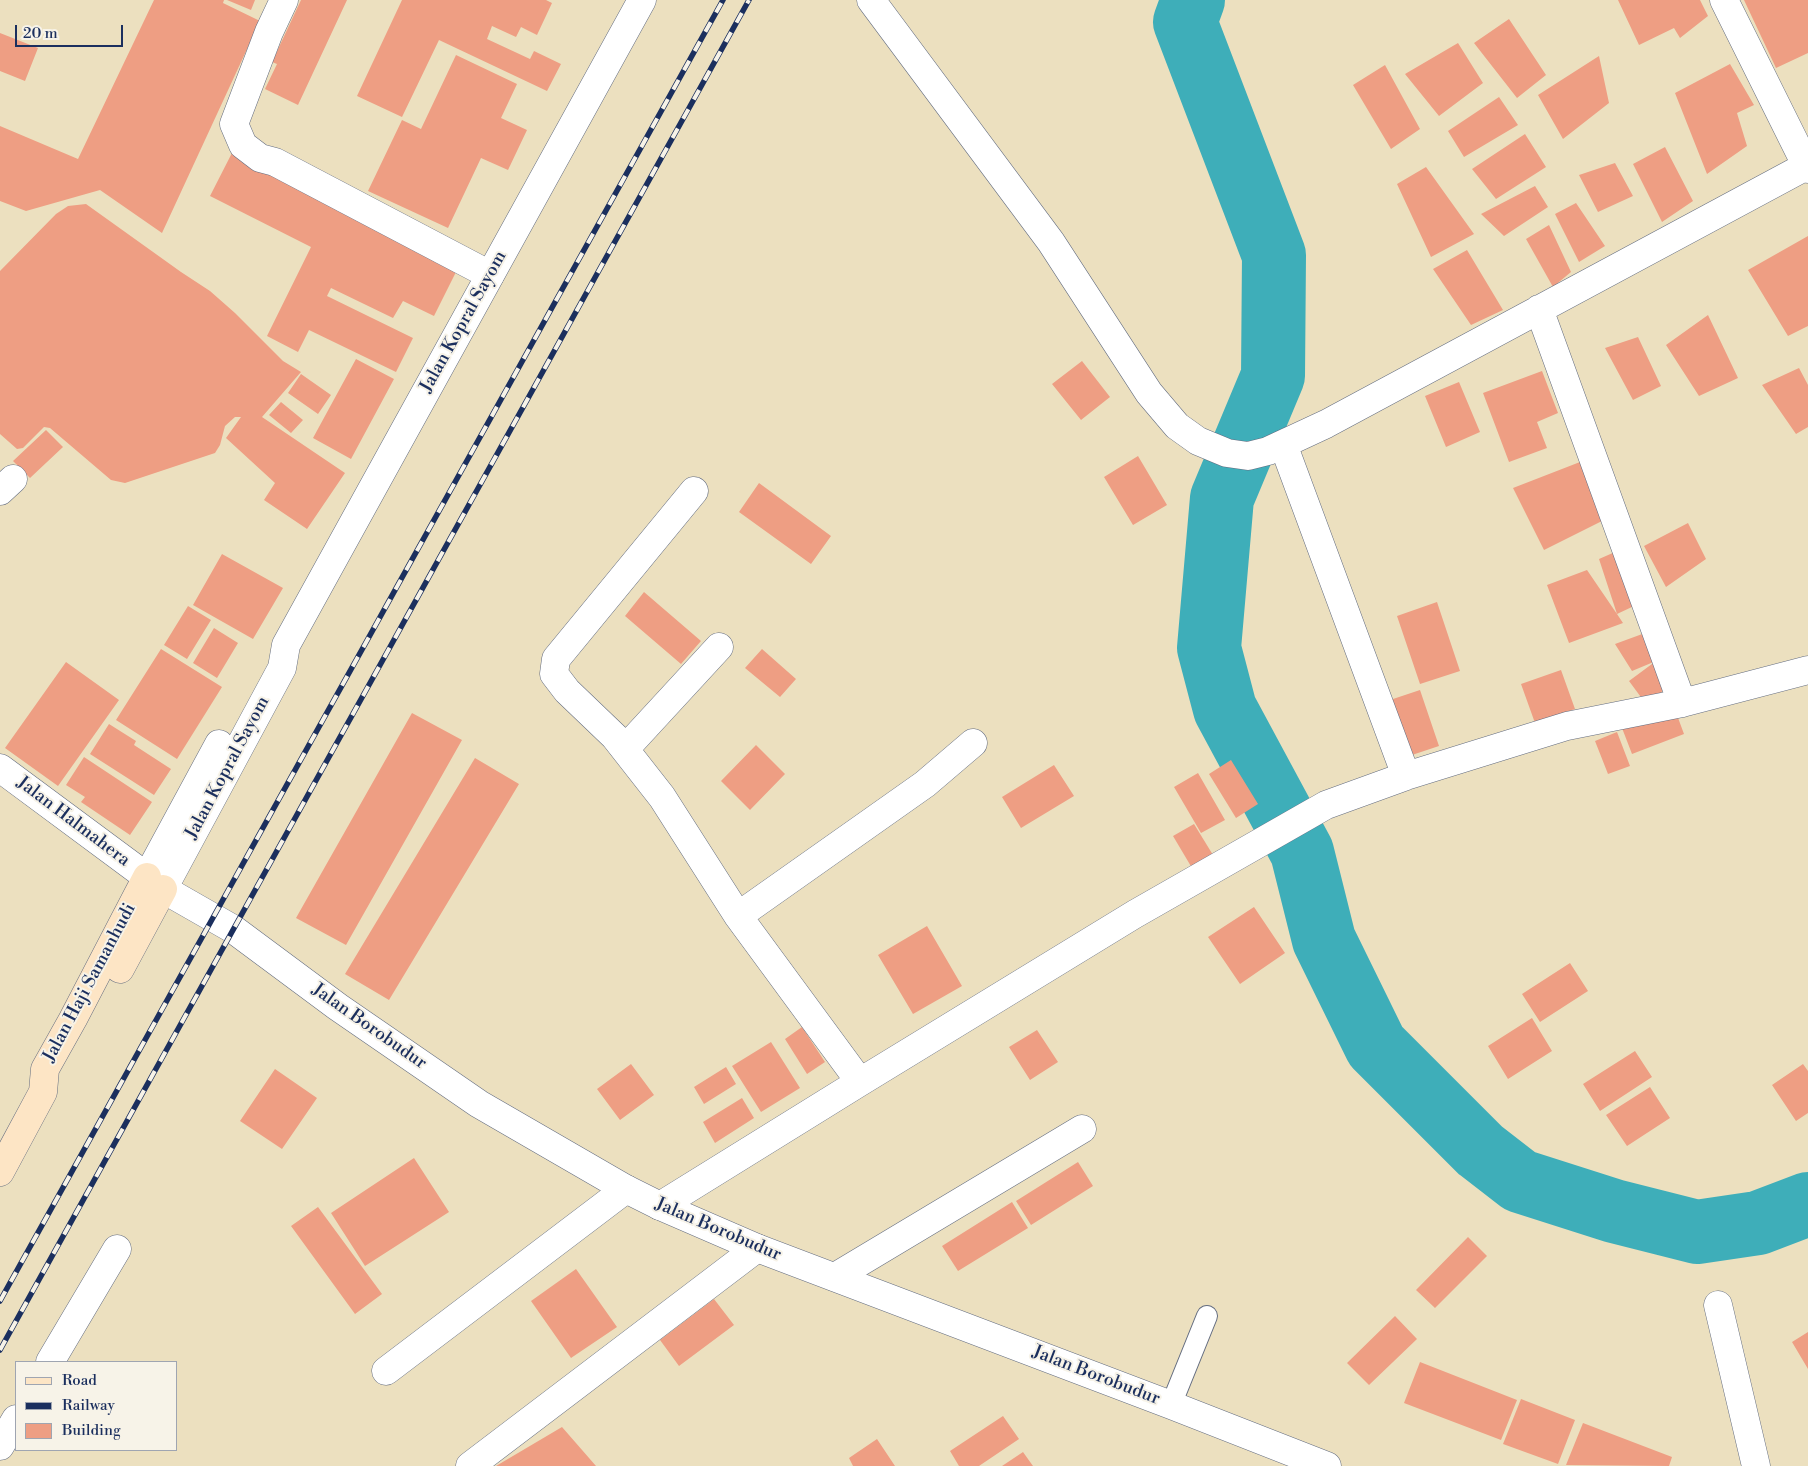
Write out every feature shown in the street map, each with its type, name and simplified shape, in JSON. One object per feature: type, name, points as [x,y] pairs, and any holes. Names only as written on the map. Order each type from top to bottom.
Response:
[{"type":"main road","name":"Jalan Haji Samanhudi","points":[[0,1172],[155,883]]},
{"type":"street","points":[[284,0],[269,32],[234,124],[243,145],[260,158],[274,162],[490,274]]},
{"type":"street","name":"Jalan Kopral Sayom","points":[[155,883],[266,660],[286,645],[642,0]]},
{"type":"street","points":[[871,0],[1051,242],[1149,393],[1177,426],[1198,442],[1238,454],[1268,451],[1334,419],[1807,167],[1724,0]]},
{"type":"street","points":[[1539,310],[1682,704]]},
{"type":"street","points":[[1283,444],[1406,776]]},
{"type":"street","points":[[694,491],[556,659],[554,674],[560,683],[615,737],[662,797],[738,916],[860,1082]]},
{"type":"street","points":[[625,749],[719,647]]},
{"type":"street","points":[[660,1206],[1126,919],[1326,806],[1406,776],[1567,726],[1682,704],[1808,670]]},
{"type":"street","points":[[738,916],[925,784],[973,743]]},
{"type":"street","name":"Jalan Halmahera","points":[[0,768],[155,883]]},
{"type":"street","name":"Jalan Borobudur","points":[[155,883],[233,929],[338,1007],[479,1104],[626,1189],[660,1206],[757,1248],[1171,1404],[1327,1466]]},
{"type":"street","points":[[835,1277],[1082,1129]]},
{"type":"street","points":[[386,1371],[626,1189]]},
{"type":"street","points":[[470,1466],[757,1248]]},
{"type":"street","points":[[51,1361],[116,1249]]},
{"type":"street","points":[[1718,1305],[1756,1466]]},
{"type":"street","points":[[0,1446],[15,1421]]},
{"type":"lane","points":[[1171,1404],[1207,1316]]},
{"type":"building","points":[[154,0],[224,0],[223,3],[260,21],[162,233],[100,190],[26,211],[0,201],[0,126],[78,159]]},
{"type":"building","points":[[227,0],[255,0],[251,10]]},
{"type":"building","points":[[301,0],[347,0],[298,105],[265,89],[277,64],[272,62]]},
{"type":"building","points":[[402,0],[546,0],[552,3],[537,35],[521,27],[516,37],[492,26],[487,39],[530,59],[534,51],[561,64],[547,91],[439,40],[402,117],[357,96]]},
{"type":"building","points":[[1618,0],[1700,0],[1708,16],[1680,38],[1674,28],[1639,45]]},
{"type":"building","points":[[1744,0],[1808,0],[1808,53],[1776,68]]},
{"type":"building","points":[[1509,19],[1546,75],[1517,98],[1474,43]]},
{"type":"building","points":[[0,33],[38,48],[25,81],[0,71]]},
{"type":"building","points":[[1458,43],[1483,83],[1439,116],[1405,74]]},
{"type":"building","points":[[456,55],[517,84],[501,118],[527,130],[508,170],[481,158],[448,228],[368,191],[402,120],[421,129]]},
{"type":"building","points":[[1599,56],[1609,103],[1563,139],[1538,95]]},
{"type":"building","points":[[1730,64],[1754,105],[1737,113],[1747,146],[1707,174],[1675,93]]},
{"type":"building","points":[[1385,65],[1420,129],[1391,149],[1353,85]]},
{"type":"building","points":[[1499,97],[1518,125],[1464,157],[1448,131]]},
{"type":"building","points":[[1525,134],[1546,167],[1496,199],[1472,169]]},
{"type":"building","points":[[1665,147],[1693,201],[1662,222],[1633,164]]},
{"type":"building","points":[[234,149],[461,262],[434,316],[403,301],[393,318],[331,288],[327,296],[413,338],[396,372],[309,330],[298,352],[267,336],[311,247],[210,196]]},
{"type":"building","points":[[1615,163],[1633,196],[1598,212],[1579,175]]},
{"type":"building","points":[[1426,167],[1474,234],[1431,257],[1397,184]]},
{"type":"building","points":[[1535,186],[1548,207],[1504,236],[1481,214]]},
{"type":"building","points":[[1576,203],[1605,246],[1579,262],[1555,214]]},
{"type":"building","points":[[86,204],[210,291],[283,361],[301,372],[262,417],[345,473],[307,529],[264,500],[275,483],[226,438],[241,417],[235,417],[225,426],[220,445],[215,453],[125,483],[111,480],[50,428],[44,427],[23,448],[17,449],[0,434],[0,271],[56,214],[68,206]]},
{"type":"building","points":[[1549,225],[1571,272],[1553,287],[1526,239]]},
{"type":"building","points":[[1808,236],[1808,326],[1788,336],[1748,270]]},
{"type":"building","points":[[1467,250],[1503,310],[1471,325],[1433,269]]},
{"type":"building","points":[[1708,315],[1738,378],[1699,396],[1666,345]]},
{"type":"building","points":[[1638,337],[1661,386],[1633,400],[1605,348]]},
{"type":"building","points":[[356,359],[394,379],[351,459],[313,438]]},
{"type":"building","points":[[1082,361],[1110,397],[1081,420],[1052,384]]},
{"type":"building","points":[[1799,368],[1808,385],[1808,427],[1796,434],[1762,385]]},
{"type":"building","points":[[1542,371],[1558,413],[1537,422],[1547,448],[1509,462],[1483,393]]},
{"type":"building","points":[[301,374],[331,395],[318,414],[288,393]]},
{"type":"building","points":[[1459,382],[1480,432],[1446,447],[1425,396]]},
{"type":"building","points":[[281,402],[303,420],[291,433],[269,415]]},
{"type":"building","points":[[46,430],[63,447],[30,478],[13,461]]},
{"type":"building","points":[[1138,456],[1167,505],[1133,525],[1104,477]]},
{"type":"building","points":[[1580,462],[1602,521],[1544,550],[1513,488]]},
{"type":"building","points":[[759,483],[831,536],[811,564],[739,512]]},
{"type":"building","points":[[1688,523],[1706,559],[1666,587],[1644,546]]},
{"type":"building","points":[[1615,552],[1634,606],[1617,614],[1599,559]]},
{"type":"building","points":[[222,554],[283,588],[253,639],[193,605]]},
{"type":"building","points":[[1587,570],[1623,623],[1569,643],[1547,585]]},
{"type":"building","points":[[644,592],[701,641],[681,664],[625,616]]},
{"type":"building","points":[[1437,602],[1460,671],[1420,684],[1397,616]]},
{"type":"building","points":[[188,606],[211,620],[187,659],[164,645]]},
{"type":"building","points":[[214,628],[238,643],[217,678],[193,663]]},
{"type":"building","points":[[1645,633],[1656,661],[1632,671],[1615,644]]},
{"type":"building","points":[[161,649],[222,687],[177,759],[116,720]]},
{"type":"building","points":[[762,649],[796,679],[780,697],[745,668]]},
{"type":"building","points":[[1656,661],[1664,690],[1646,704],[1629,681]]},
{"type":"building","points":[[66,662],[119,700],[58,786],[5,748]]},
{"type":"building","points":[[1561,670],[1575,709],[1535,723],[1521,684]]},
{"type":"building","points":[[1420,690],[1439,746],[1403,758],[1384,702]]},
{"type":"building","points":[[1674,707],[1684,734],[1632,754],[1622,728]]},
{"type":"building","points":[[412,713],[462,740],[346,945],[296,918]]},
{"type":"building","points":[[109,724],[136,741],[134,745],[171,769],[154,795],[90,754]]},
{"type":"building","points":[[1617,732],[1630,766],[1608,774],[1595,741]]},
{"type":"building","points":[[756,745],[785,774],[750,810],[721,781]]},
{"type":"building","points":[[84,757],[152,802],[130,835],[81,802],[85,797],[66,785]]},
{"type":"building","points":[[475,758],[519,784],[389,1000],[345,974]]},
{"type":"building","points":[[1231,760],[1258,804],[1236,818],[1209,774]]},
{"type":"building","points":[[1054,765],[1074,796],[1021,828],[1002,797]]},
{"type":"building","points":[[1198,773],[1225,820],[1201,833],[1174,787]]},
{"type":"building","points":[[1194,824],[1213,855],[1192,868],[1173,836]]},
{"type":"building","points":[[1254,907],[1285,953],[1240,984],[1208,937]]},
{"type":"building","points":[[927,926],[962,986],[913,1014],[878,955]]},
{"type":"building","points":[[1570,963],[1588,991],[1540,1022],[1522,994]]},
{"type":"building","points":[[1532,1018],[1552,1051],[1508,1079],[1488,1046]]},
{"type":"building","points":[[802,1027],[825,1062],[807,1074],[785,1039]]},
{"type":"building","points":[[1037,1030],[1058,1062],[1030,1080],[1009,1047]]},
{"type":"building","points":[[771,1042],[800,1088],[761,1112],[732,1066]]},
{"type":"building","points":[[1635,1051],[1652,1077],[1600,1111],[1583,1084]]},
{"type":"building","points":[[631,1064],[654,1095],[620,1120],[597,1089]]},
{"type":"building","points":[[1803,1064],[1808,1071],[1808,1113],[1796,1121],[1772,1085]]},
{"type":"building","points":[[726,1067],[736,1084],[704,1104],[694,1087]]},
{"type":"building","points":[[275,1069],[317,1098],[282,1149],[240,1121]]},
{"type":"building","points":[[1650,1087],[1670,1118],[1627,1146],[1606,1115]]},
{"type":"building","points":[[742,1098],[754,1118],[715,1143],[703,1122]]},
{"type":"building","points":[[414,1158],[449,1212],[365,1266],[331,1213]]},
{"type":"building","points":[[1078,1162],[1093,1186],[1031,1225],[1016,1201]]},
{"type":"building","points":[[1012,1202],[1028,1228],[958,1271],[942,1246]]},
{"type":"building","points":[[318,1207],[382,1294],[355,1314],[291,1226]]},
{"type":"building","points":[[1468,1237],[1487,1256],[1435,1308],[1416,1290]]},
{"type":"building","points":[[576,1269],[617,1327],[571,1358],[531,1301]]},
{"type":"building","points":[[714,1299],[734,1325],[679,1366],[660,1340]]},
{"type":"building","points":[[1395,1316],[1417,1339],[1369,1385],[1347,1363]]},
{"type":"building","points":[[1808,1332],[1808,1369],[1792,1342]]},
{"type":"building","points":[[1420,1362],[1517,1400],[1501,1440],[1404,1403]]},
{"type":"building","points":[[1521,1399],[1575,1420],[1558,1464],[1503,1444]]},
{"type":"building","points":[[1003,1416],[1019,1439],[979,1466],[959,1466],[950,1451]]},
{"type":"building","points":[[1583,1423],[1672,1457],[1669,1466],[1566,1465]]},
{"type":"building","points":[[562,1427],[596,1466],[496,1466]]},
{"type":"building","points":[[877,1439],[895,1466],[853,1466],[849,1458]]},
{"type":"building","points":[[1023,1452],[1033,1466],[1002,1466]]},
{"type":"waterway","points":[[1193,0],[1185,22],[1274,255],[1273,376],[1222,498],[1209,648],[1225,709],[1302,852],[1324,940],[1376,1046],[1480,1150],[1520,1181],[1614,1211],[1697,1232],[1758,1223],[1808,1204]]},
{"type":"railway","points":[[0,1301],[723,0]]},
{"type":"railway","points":[[0,1350],[749,0]]}]
